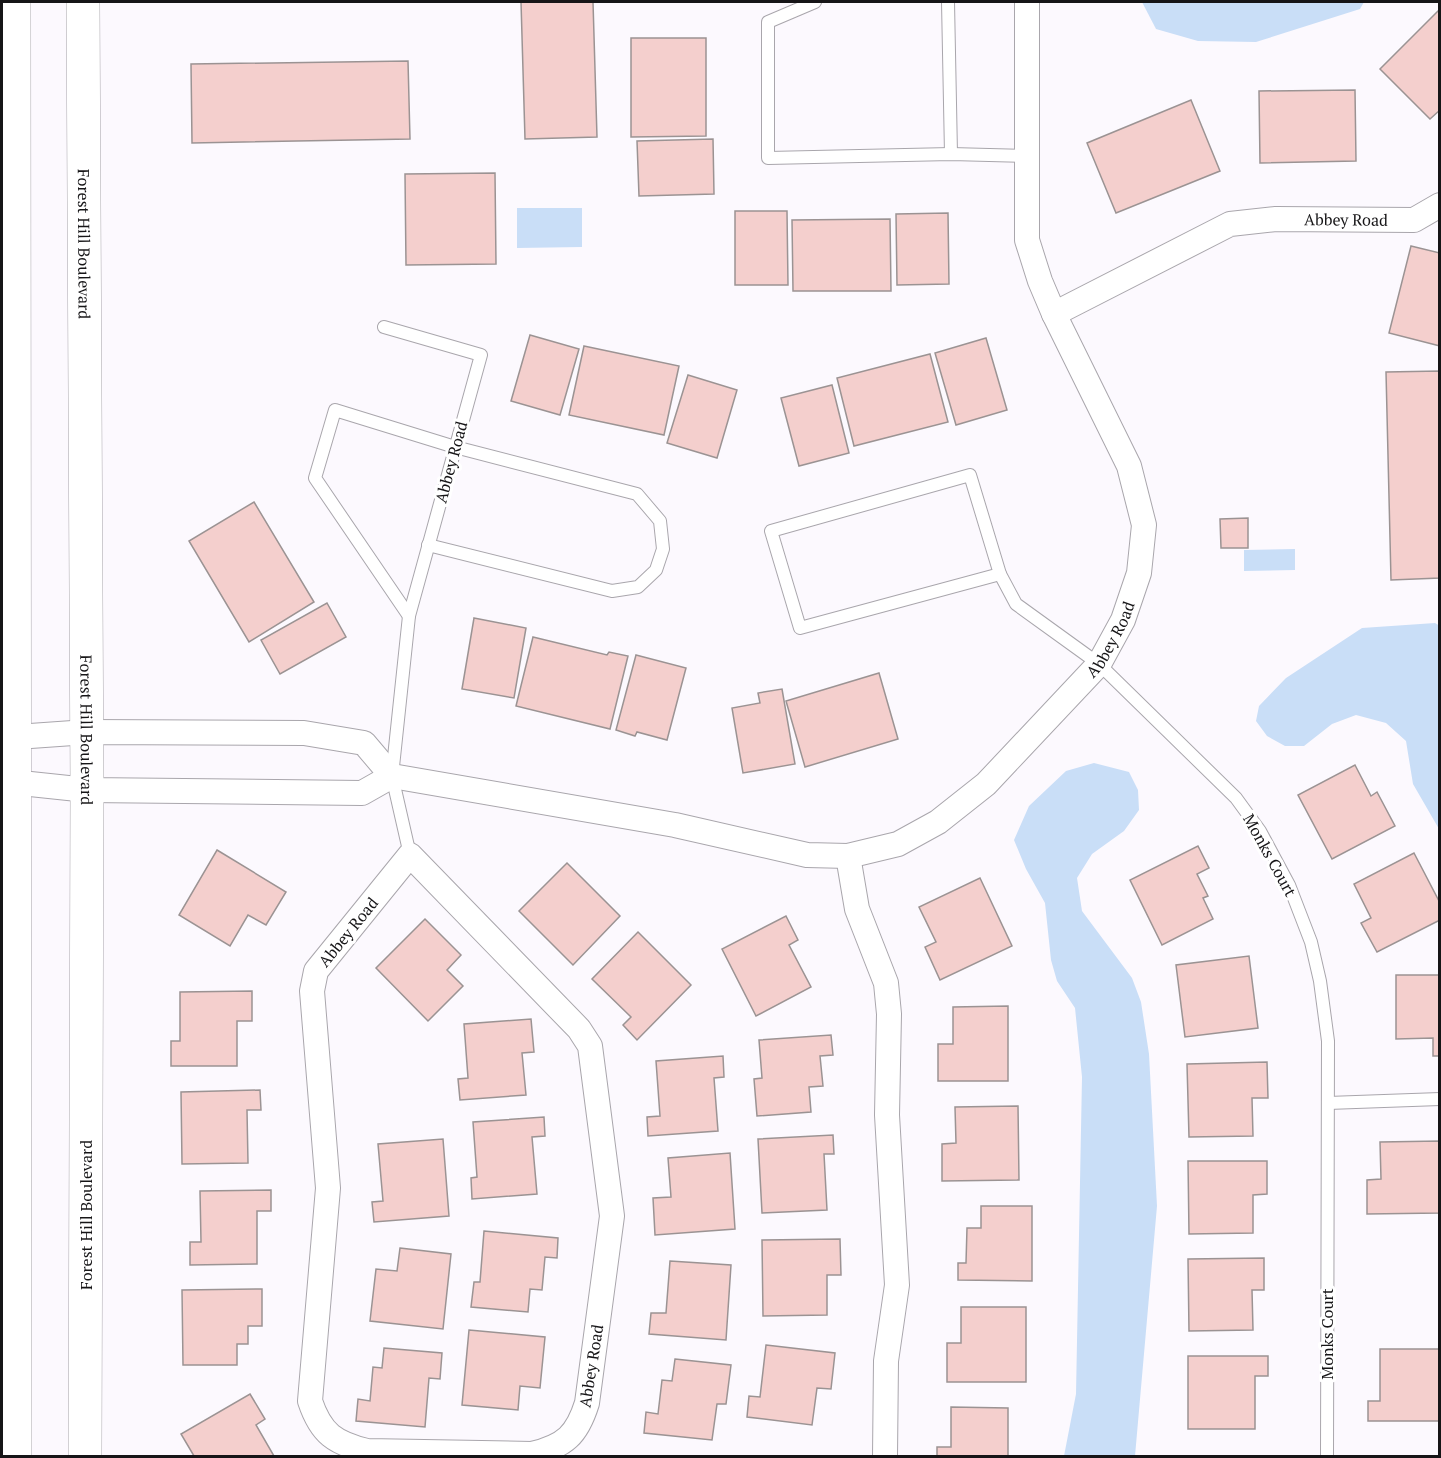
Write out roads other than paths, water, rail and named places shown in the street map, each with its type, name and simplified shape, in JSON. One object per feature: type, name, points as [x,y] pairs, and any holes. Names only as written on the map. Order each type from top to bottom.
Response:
[{"type":"main road","points":[[14,2],[8,782],[15,1456]]},
{"type":"main road","name":"Forest Hill Boulevard","points":[[83,2],[87,732],[85,1456]]},
{"type":"street","name":"Abbey Road","points":[[8,738],[87,732],[304,733],[364,743],[392,776],[675,825],[807,855],[848,856],[898,844],[938,822],[986,784],[1099,664],[1123,620],[1139,573],[1144,525],[1129,466],[1054,314],[1040,282],[1027,240],[1027,2]]},
{"type":"street","name":"Abbey Road","points":[[1054,314],[1230,224],[1276,219],[1414,220],[1440,205]]},
{"type":"street","points":[[8,782],[87,790],[362,793],[392,776]]},
{"type":"street","name":"Abbey Road","points":[[410,855],[579,1029],[590,1046],[612,1216],[587,1403],[580,1423],[568,1439],[551,1449],[532,1454],[367,1451],[346,1446],[329,1436],[317,1420],[310,1401],[328,1188],[312,991],[316,971],[410,855]]},
{"type":"street","points":[[848,856],[856,909],[886,983],[889,1014],[887,1115],[897,1285],[886,1361],[885,1456]]},
{"type":"lane","points":[[815,2],[768,22],[768,158],[951,154],[1027,156]]},
{"type":"lane","points":[[948,2],[951,154]]},
{"type":"lane","name":"Abbey Road","points":[[384,327],[481,355],[409,616],[392,776],[410,855]]},
{"type":"lane","points":[[409,616],[315,478],[335,410],[455,447],[636,494],[660,521],[663,549],[656,570],[638,587],[612,591],[428,545]]},
{"type":"lane","name":"Monks Court","points":[[1000,574],[800,628],[771,531],[970,475],[1000,574],[1016,604],[1099,664],[1236,798],[1260,831],[1289,885],[1311,942],[1320,981],[1328,1041],[1327,1456]]},
{"type":"lane","points":[[1328,1102],[1440,1099]]},
{"type":"water","points":[[1142,2],[1364,2],[1360,9],[1256,42],[1198,41],[1156,29]]},
{"type":"water","points":[[517,208],[582,208],[582,247],[517,248]]},
{"type":"water","points":[[1295,549],[1295,570],[1244,571],[1244,550]]},
{"type":"water","points":[[1435,623],[1440,626],[1439,829],[1413,784],[1406,741],[1386,723],[1356,715],[1332,724],[1304,746],[1285,746],[1267,736],[1256,721],[1259,706],[1286,678],[1362,628]]},
{"type":"water","points":[[1094,763],[1129,772],[1138,790],[1139,810],[1124,831],[1092,854],[1077,878],[1082,911],[1132,978],[1141,1002],[1149,1054],[1157,1206],[1135,1456],[1064,1456],[1076,1394],[1082,1077],[1075,1008],[1057,981],[1051,960],[1045,903],[1026,869],[1014,840],[1029,806],[1066,771]]}]
